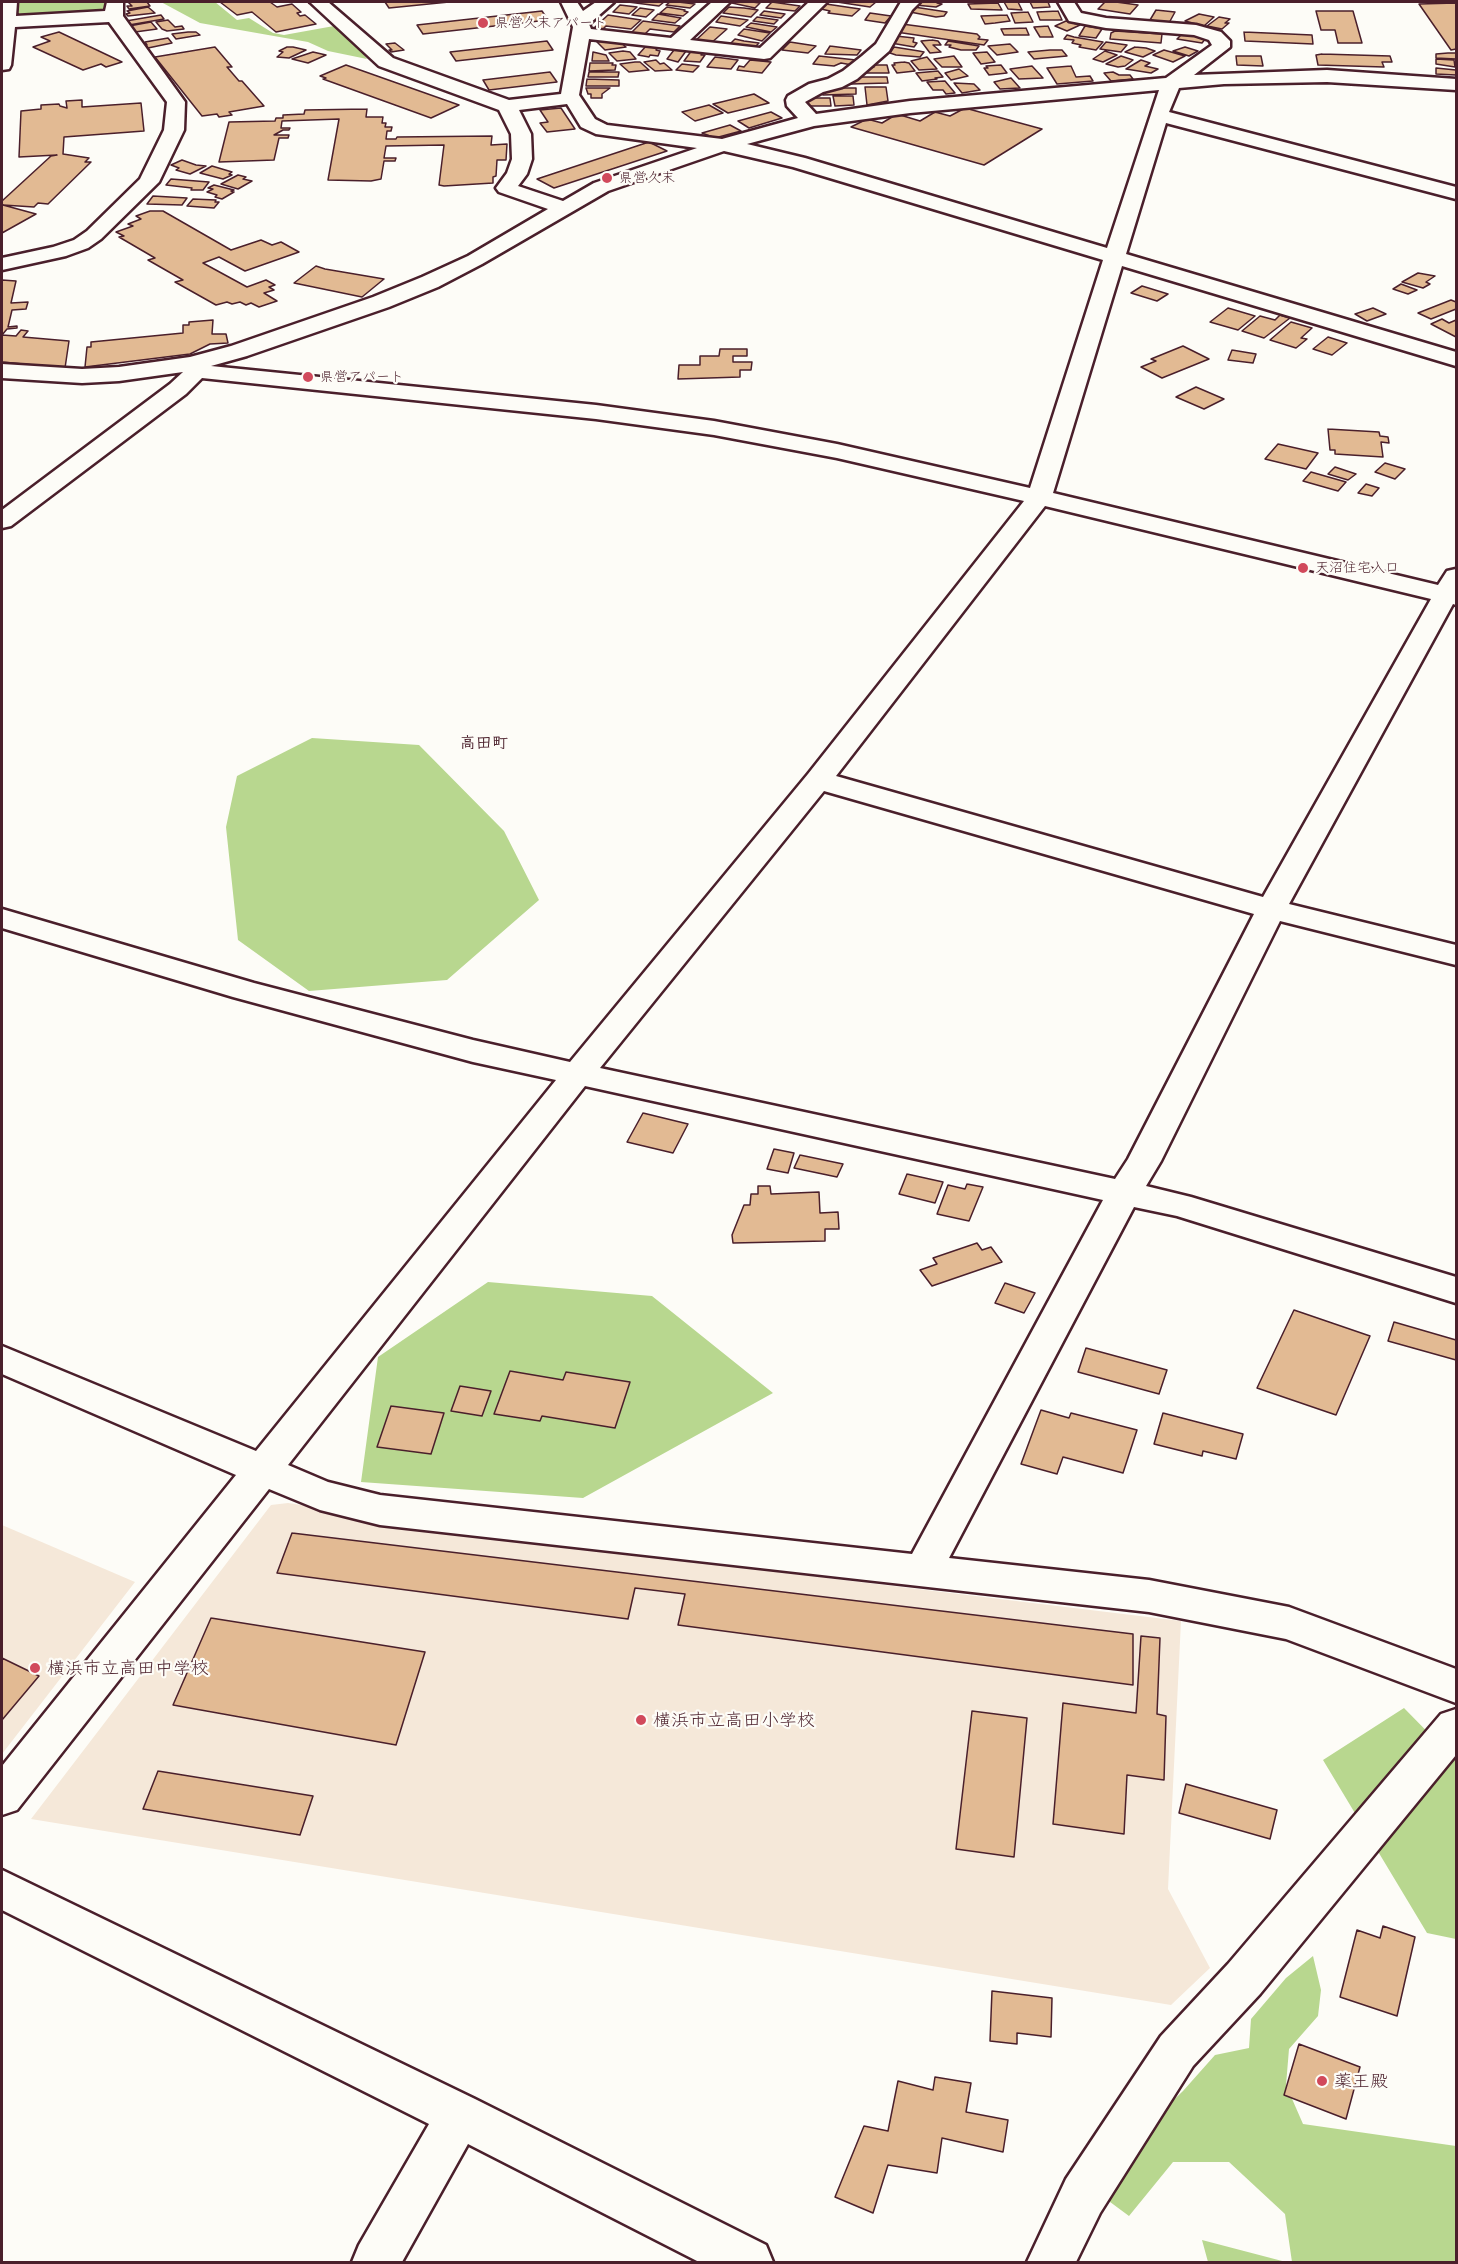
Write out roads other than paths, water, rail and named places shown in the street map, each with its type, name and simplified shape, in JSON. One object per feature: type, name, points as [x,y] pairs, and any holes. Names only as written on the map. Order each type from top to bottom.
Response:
[{"type":"street","points":[[2,65],[9,2]]},
{"type":"street","points":[[318,2],[386,62],[507,106],[572,98]]},
{"type":"street","points":[[569,2],[580,28],[570,95],[588,123],[603,130],[723,145],[798,162],[1456,359]]},
{"type":"street","points":[[580,28],[606,2]]},
{"type":"street","points":[[676,43],[722,2]]},
{"type":"street","points":[[580,28],[764,54],[819,2]]},
{"type":"street","points":[[812,120],[796,106],[795,100],[816,88],[835,83],[850,75],[868,60],[883,46],[905,7],[911,2]]},
{"type":"street","points":[[2,1797],[577,1075],[818,780],[1039,498],[1159,115],[1172,82],[1221,47],[1221,41],[1215,36],[1196,30],[1106,23],[1075,17],[1066,2]]},
{"type":"street","points":[[2,264],[59,252],[81,244],[94,235],[149,182],[174,130],[176,102],[115,9],[8,22]]},
{"type":"street","points":[[2,521],[178,389],[194,368],[400,294],[475,260],[601,187],[723,145],[812,120],[910,107],[1172,82],[1224,78],[1327,76],[1456,84]]},
{"type":"street","points":[[507,106],[521,134],[522,159],[517,174],[506,188],[564,208]]},
{"type":"street","points":[[1159,115],[1456,193]]},
{"type":"street","points":[[2,371],[73,375],[194,368],[596,412],[714,428],[837,451],[1453,589],[1271,909],[1144,1161],[1124,1193],[923,1571]]},
{"type":"street","points":[[818,780],[1271,909],[1456,955]]},
{"type":"street","points":[[2,918],[244,990],[473,1051],[1179,1205],[1456,1290]]},
{"type":"street","points":[[2,1359],[320,1495],[380,1510],[1149,1596],[1289,1623],[1456,1686]]},
{"type":"street","points":[[1051,2262],[1083,2196],[1177,2051],[1244,1979],[1456,1726]]},
{"type":"street","points":[[2,1889],[459,2115],[749,2262]]},
{"type":"street","points":[[376,2262],[459,2115]]},
{"type":"place","name":"県営久末アパート","points":[[483,23]]},
{"type":"place","name":"県営久末","points":[[607,178]]},
{"type":"place","name":"県営アパート","points":[[308,377]]},
{"type":"place","name":"天沼住宅入口","points":[[1303,568]]},
{"type":"place","name":"横浜市立高田中学校","points":[[35,1668]]},
{"type":"place","name":"横浜市立高田小学校","points":[[641,1720]]},
{"type":"place","name":"薬王殿","points":[[1322,2081]]},
{"type":"district","name":"高田町","points":[[484,743]]}]
